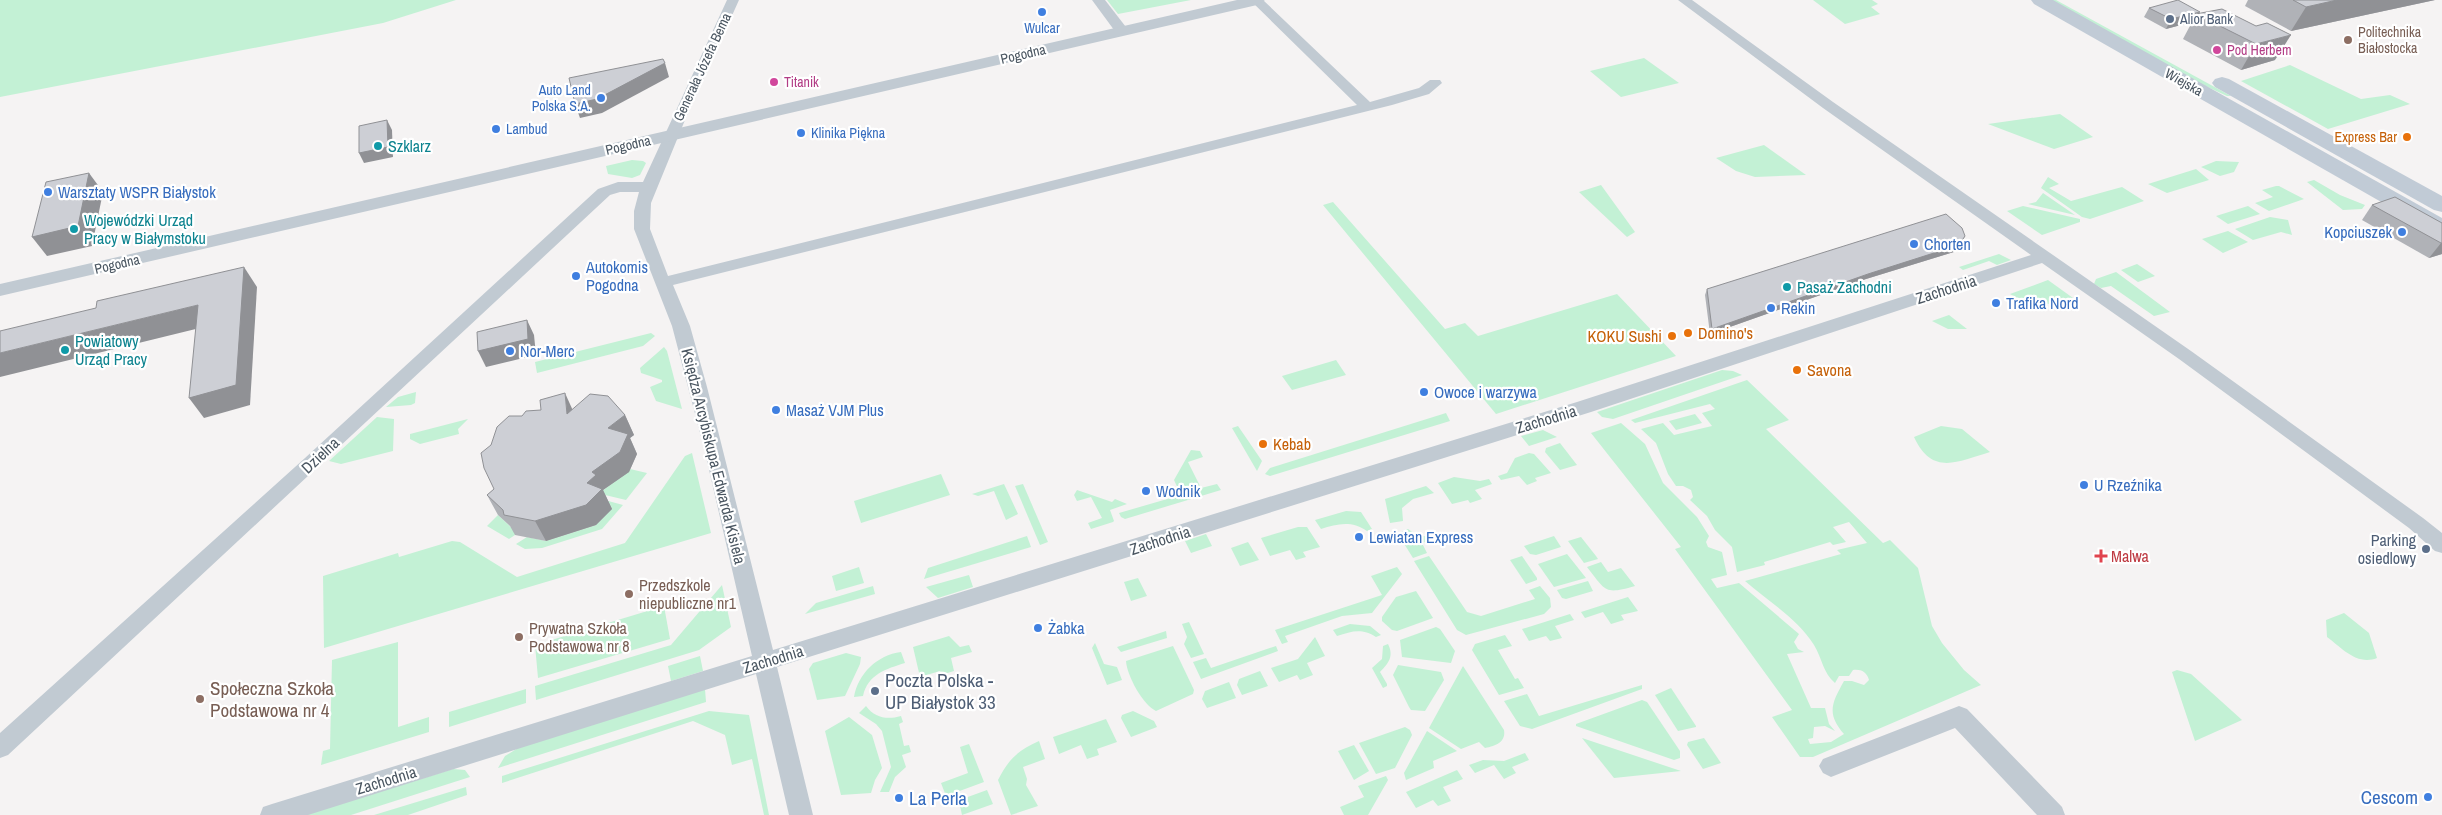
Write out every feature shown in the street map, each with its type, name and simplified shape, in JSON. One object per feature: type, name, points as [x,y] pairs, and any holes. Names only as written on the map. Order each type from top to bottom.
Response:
[{"type":"main road","name":"Wiejska","points":[[2040,0],[2442,227]]},
{"type":"main road","name":"Wiejska","points":[[2069,0],[2442,205]]},
{"type":"main road","points":[[2248,118],[2268,123],[2277,121],[2278,116],[2270,109]]},
{"type":"main road","points":[[2328,164],[2354,156]]},
{"type":"street","name":"Generała Józefa Bema","points":[[671,135],[733,0]]},
{"type":"street","points":[[1098,0],[1122,31]]},
{"type":"street","name":"Pogodna","points":[[0,290],[1256,0]]},
{"type":"street","points":[[1256,0],[1367,107]]},
{"type":"street","points":[[1684,0],[1828,105],[2045,256],[2319,452],[2416,523],[2442,545]]},
{"type":"street","points":[[664,282],[1080,180],[1367,107],[1424,91],[1435,83]]},
{"type":"street","name":"Księdza Arcybiskupa Edwarda Kisiela","points":[[671,135],[642,206],[643,234],[680,325],[708,425],[800,815]]},
{"type":"street","name":"Dzielna","points":[[0,748],[312,463],[604,192],[618,187],[650,187]]},
{"type":"street","name":"Zachodnia","points":[[272,815],[1584,407],[2045,256]]},
{"type":"street","points":[[1831,766],[1960,716],[2054,815]]},
{"type":"green space","points":[[0,0],[456,0],[383,23],[0,97]]},
{"type":"green space","points":[[1107,0],[1191,0],[1118,14]]},
{"type":"green space","points":[[1813,0],[1872,0],[1878,4],[1871,7],[1880,14],[1845,24]]},
{"type":"green space","points":[[2048,0],[2056,0],[2231,96],[2227,96],[2173,71]]},
{"type":"green space","points":[[1644,58],[1679,83],[1621,97],[1590,71]]},
{"type":"green space","points":[[2290,65],[2361,99],[2390,95],[2410,104],[2328,129],[2241,81]]},
{"type":"green space","points":[[2060,114],[2093,137],[2054,149],[1988,124]]},
{"type":"green space","points":[[1764,145],[1806,175],[1755,177],[1736,171],[1716,158]]},
{"type":"green space","points":[[632,160],[646,163],[640,175],[632,178],[608,174],[606,166]]},
{"type":"green space","points":[[2216,161],[2239,162],[2234,172],[2220,176],[2201,167]]},
{"type":"green space","points":[[2196,169],[2209,180],[2167,193],[2148,184]]},
{"type":"green space","points":[[2048,177],[2059,184],[2049,188],[2071,201],[2122,187],[2144,201],[2090,219],[2082,217],[2041,188]]},
{"type":"green space","points":[[2314,180],[2340,195],[2365,205],[2362,209],[2343,210],[2307,182]]},
{"type":"green space","points":[[1601,185],[1635,232],[1627,237],[1579,192]]},
{"type":"green space","points":[[2276,186],[2304,199],[2269,211],[2255,203],[2273,197],[2262,190]]},
{"type":"green space","points":[[2043,193],[2075,215],[2028,204],[2036,202]]},
{"type":"green space","points":[[1333,202],[1445,329],[1465,323],[1478,336],[1617,294],[1676,356],[1496,414],[1323,205]]},
{"type":"green space","points":[[2023,206],[2080,219],[2080,222],[2042,235],[2007,211]]},
{"type":"green space","points":[[2248,206],[2260,214],[2228,224],[2216,216]]},
{"type":"green space","points":[[2270,217],[2288,220],[2292,235],[2281,232],[2253,240],[2235,229]]},
{"type":"green space","points":[[2228,231],[2248,242],[2223,253],[2202,239]]},
{"type":"green space","points":[[1999,254],[2011,260],[1997,265],[1989,261],[1963,270],[1959,267]]},
{"type":"green space","points":[[2137,264],[2155,276],[2138,282],[2121,270]]},
{"type":"green space","points":[[2116,272],[2170,312],[2154,316],[2111,286],[2101,288],[2094,284],[2096,279]]},
{"type":"green space","points":[[2048,280],[2073,298],[2049,304],[2015,297],[2010,294]]},
{"type":"green space","points":[[1949,315],[1967,329],[1948,329],[1932,321]]},
{"type":"green space","points":[[651,333],[655,336],[643,346],[537,373],[535,362]]},
{"type":"green space","points":[[664,347],[667,351],[682,409],[656,401],[650,387],[662,382],[662,380],[641,373],[640,368]]},
{"type":"green space","points":[[1336,360],[1346,375],[1292,390],[1282,376]]},
{"type":"green space","points":[[1722,370],[1733,371],[1742,375],[1613,419],[1602,417],[1597,412]]},
{"type":"green space","points":[[1747,380],[1789,420],[1766,429],[1883,543],[1890,540],[1918,568],[1932,626],[1942,643],[1964,670],[1981,685],[1813,757],[1800,757],[1772,717],[1792,710],[1675,549],[1681,547],[1591,433],[1621,423],[1645,444],[1663,483],[1697,517],[1709,536],[1706,542],[1708,547],[1722,552],[1727,575],[1711,579],[1717,588],[1739,583],[1799,634],[1794,642],[1798,649],[1804,652],[1787,654],[1811,708],[1825,708],[1829,724],[1835,731],[1825,726],[1814,727],[1813,738],[1808,739],[1810,744],[1831,742],[1844,734],[1835,720],[1833,708],[1836,696],[1844,681],[1852,681],[1864,685],[1869,680],[1867,675],[1859,670],[1853,670],[1849,676],[1839,676],[1835,683],[1825,670],[1814,645],[1800,627],[1745,581],[1841,554],[1837,550],[1867,543],[1849,522],[1833,527],[1846,542],[1833,545],[1830,542],[1764,562],[1765,565],[1737,572],[1732,547],[1715,530],[1707,516],[1690,500],[1693,497],[1691,490],[1683,486],[1676,486],[1668,474],[1656,443],[1641,429],[1663,423],[1674,435],[1712,426],[1702,413],[1715,409],[1710,404],[1635,423],[1631,420]]},
{"type":"green space","points":[[416,392],[415,403],[411,405],[386,407],[398,397]]},
{"type":"green space","points":[[1446,413],[1450,421],[1270,476],[1265,474],[1270,468]]},
{"type":"green space","points":[[1695,414],[1702,423],[1676,430],[1669,421]]},
{"type":"green space","points":[[377,417],[394,419],[393,451],[341,464],[329,461]]},
{"type":"green space","points":[[468,419],[458,429],[459,434],[420,444],[410,439],[410,434]]},
{"type":"green space","points":[[1238,426],[1262,461],[1257,471],[1232,428]]},
{"type":"green space","points":[[1941,426],[1962,429],[1990,452],[1956,462],[1937,462],[1921,449],[1914,437]]},
{"type":"green space","points":[[1543,430],[1557,437],[1529,446],[1521,436]]},
{"type":"green space","points":[[1560,443],[1577,465],[1560,470],[1545,452],[1546,448]]},
{"type":"green space","points":[[1191,450],[1200,451],[1203,457],[1188,462],[1201,488],[1217,484],[1221,490],[1125,519],[1121,517],[1119,513],[1181,495],[1174,480]]},
{"type":"green space","points":[[692,453],[711,533],[324,648],[323,576],[398,553],[399,557],[452,541],[460,542],[517,577],[625,543],[685,456]]},
{"type":"green space","points":[[1529,453],[1534,454],[1551,473],[1535,478],[1537,481],[1527,485],[1519,476],[1501,480],[1498,476],[1507,473],[1515,458]]},
{"type":"green space","points":[[630,469],[647,473],[626,500],[605,495],[601,492]]},
{"type":"green space","points":[[941,474],[950,495],[861,523],[854,501]]},
{"type":"green space","points":[[1454,477],[1480,481],[1489,479],[1492,484],[1475,490],[1482,499],[1470,503],[1468,500],[1452,504],[1438,483]]},
{"type":"green space","points":[[1004,484],[1018,514],[1006,520],[994,491],[978,496],[972,494]]},
{"type":"green space","points":[[1023,484],[1048,542],[1040,545],[1015,486]]},
{"type":"green space","points":[[1426,486],[1434,493],[1413,499],[1402,508],[1403,521],[1390,523],[1385,499]]},
{"type":"green space","points":[[1077,490],[1112,502],[1115,499],[1127,504],[1110,510],[1113,522],[1091,529],[1088,523],[1102,518],[1091,497],[1077,501],[1074,495]]},
{"type":"green space","points":[[601,499],[623,505],[602,529],[542,548],[525,549],[516,544],[527,537],[546,541],[596,525]]},
{"type":"green space","points":[[1346,511],[1361,512],[1372,529],[1367,531],[1355,525],[1344,524],[1321,529],[1315,520]]},
{"type":"green space","points":[[498,515],[514,530],[515,535],[509,539],[487,526]]},
{"type":"green space","points":[[1298,527],[1307,527],[1320,547],[1303,552],[1306,557],[1296,560],[1290,550],[1270,556],[1261,538]]},
{"type":"green space","points":[[1408,529],[1422,536],[1445,536],[1422,543],[1427,553],[1413,558],[1398,534]]},
{"type":"green space","points":[[1206,534],[1212,546],[1191,553],[1185,541]]},
{"type":"green space","points":[[1027,536],[1031,547],[924,579],[928,568]]},
{"type":"green space","points":[[1554,536],[1561,547],[1536,555],[1530,554],[1524,546]]},
{"type":"green space","points":[[1581,537],[1598,559],[1584,563],[1568,541]]},
{"type":"green space","points":[[1248,542],[1259,560],[1240,566],[1231,548]]},
{"type":"green space","points":[[1567,554],[1586,578],[1554,587],[1538,564]]},
{"type":"green space","points":[[1429,556],[1467,612],[1481,616],[1535,599],[1529,590],[1540,586],[1550,598],[1551,607],[1544,614],[1466,635],[1457,630],[1414,561]]},
{"type":"green space","points":[[1522,556],[1537,580],[1526,584],[1510,560]]},
{"type":"green space","points":[[1601,562],[1608,572],[1621,568],[1635,586],[1617,590],[1606,589],[1587,567]]},
{"type":"green space","points":[[859,567],[864,583],[836,591],[832,576]]},
{"type":"green space","points":[[1397,567],[1402,574],[1372,613],[1342,616],[1285,636],[1288,642],[1282,644],[1275,630],[1382,595],[1371,576]]},
{"type":"green space","points":[[969,575],[973,587],[938,598],[926,587]]},
{"type":"green space","points":[[1138,578],[1147,596],[1131,601],[1124,582]]},
{"type":"green space","points":[[1588,581],[1593,591],[1566,599],[1562,598],[1557,590]]},
{"type":"green space","points":[[722,585],[731,627],[699,650],[536,700],[535,686],[671,645]]},
{"type":"green space","points":[[873,586],[875,594],[805,614],[816,603]]},
{"type":"green space","points":[[1416,591],[1433,618],[1397,631],[1392,630],[1382,621],[1382,617],[1396,597]]},
{"type":"green space","points":[[1628,597],[1638,611],[1621,615],[1624,620],[1611,624],[1603,612],[1585,618],[1581,612]]},
{"type":"green space","points":[[664,606],[670,639],[538,678],[535,645]]},
{"type":"green space","points":[[2344,613],[2369,633],[2377,658],[2363,660],[2356,658],[2327,637],[2326,620]]},
{"type":"green space","points":[[1570,614],[1574,620],[1555,626],[1562,638],[1550,641],[1546,636],[1529,641],[1522,629]]},
{"type":"green space","points":[[1189,622],[1204,654],[1191,658],[1184,644],[1187,637],[1182,624]]},
{"type":"green space","points":[[1350,624],[1370,626],[1381,635],[1376,637],[1366,632],[1357,631],[1337,636],[1333,630]]},
{"type":"green space","points":[[1436,627],[1440,629],[1455,651],[1451,663],[1402,657],[1400,640]]},
{"type":"green space","points":[[1166,631],[1167,638],[1121,652],[1117,647]]},
{"type":"green space","points":[[1505,635],[1512,646],[1498,650],[1515,679],[1518,678],[1524,688],[1499,695],[1472,650],[1475,644]]},
{"type":"green space","points":[[949,636],[960,647],[969,645],[972,652],[951,658],[954,671],[941,675],[940,671],[920,677],[913,647]]},
{"type":"green space","points":[[1315,637],[1325,656],[1307,663],[1313,675],[1300,680],[1297,675],[1279,682],[1271,668],[1298,659]]},
{"type":"green space","points":[[398,642],[398,727],[429,717],[429,732],[321,765],[323,751],[330,749],[332,660]]},
{"type":"green space","points":[[1095,643],[1104,664],[1117,667],[1122,680],[1107,685],[1092,648]]},
{"type":"green space","points":[[1388,644],[1391,652],[1390,659],[1380,672],[1387,684],[1383,688],[1372,668],[1382,659],[1383,646]]},
{"type":"green space","points":[[1173,646],[1194,690],[1193,694],[1156,711],[1146,703],[1136,689],[1129,674],[1126,661]]},
{"type":"green space","points":[[1276,646],[1278,651],[1201,679],[1193,662],[1206,658],[1211,668]]},
{"type":"green space","points":[[901,652],[905,663],[873,677],[863,696],[854,697],[864,673],[870,667],[884,657]]},
{"type":"green space","points":[[846,653],[861,657],[860,664],[845,696],[817,700],[809,669],[813,663]]},
{"type":"green space","points":[[700,656],[703,671],[671,681],[668,666]]},
{"type":"green space","points":[[1398,665],[1441,672],[1444,680],[1425,711],[1411,710],[1409,707],[1393,675]]},
{"type":"green space","points":[[1463,666],[1504,730],[1502,740],[1493,746],[1485,748],[1479,742],[1461,749],[1429,728]]},
{"type":"green space","points":[[2177,670],[2191,674],[2242,720],[2195,741],[2172,672]]},
{"type":"green space","points":[[1260,671],[1268,686],[1242,695],[1237,685],[1239,679]]},
{"type":"green space","points":[[1229,682],[1236,698],[1207,708],[1202,699],[1205,691]]},
{"type":"green space","points":[[1642,685],[1642,689],[1532,729],[1520,726],[1504,701],[1527,694],[1539,716]]},
{"type":"green space","points":[[1671,688],[1696,727],[1678,731],[1655,695]]},
{"type":"green space","points":[[526,689],[526,703],[449,727],[449,712]]},
{"type":"green space","points":[[705,689],[706,702],[498,768],[505,756],[518,748]]},
{"type":"green space","points":[[1642,700],[1647,702],[1680,751],[1680,758],[1674,760],[1576,726],[1576,724]]},
{"type":"green space","points":[[866,706],[873,713],[882,717],[901,716],[903,722],[899,724],[904,746],[909,745],[911,752],[902,755],[906,767],[895,777],[889,792],[880,792],[891,767],[882,731],[876,724],[859,713]]},
{"type":"green space","points":[[709,711],[749,715],[769,815],[764,815],[752,759],[732,765],[725,735],[693,721],[502,783],[502,776]]},
{"type":"green space","points":[[1133,711],[1154,721],[1157,727],[1131,737],[1121,718],[1122,715]]},
{"type":"green space","points":[[849,717],[872,735],[882,768],[875,780],[871,793],[841,795],[825,731]]},
{"type":"green space","points":[[1106,719],[1117,742],[1097,749],[1099,755],[1087,759],[1081,745],[1059,754],[1053,737]]},
{"type":"green space","points":[[1405,727],[1410,730],[1412,735],[1395,768],[1376,774],[1359,743]]},
{"type":"green space","points":[[1427,731],[1457,751],[1433,761],[1434,768],[1406,780],[1404,773]]},
{"type":"green space","points":[[1582,738],[1681,771],[1614,778]]},
{"type":"green space","points":[[1704,738],[1721,763],[1703,769],[1687,745],[1688,742]]},
{"type":"green space","points":[[1039,741],[1045,759],[1023,767],[1027,779],[1026,785],[1038,806],[1011,815],[998,780],[1014,756]]},
{"type":"green space","points":[[969,744],[984,782],[946,796],[941,783],[968,773],[960,747]]},
{"type":"green space","points":[[1354,745],[1369,771],[1354,780],[1338,751]]},
{"type":"green space","points":[[1525,753],[1529,760],[1512,767],[1516,773],[1504,779],[1494,765],[1475,773],[1469,765],[1483,760],[1504,761]]},
{"type":"green space","points":[[453,769],[465,770],[470,777],[351,815],[304,815]]},
{"type":"green space","points":[[1457,770],[1463,779],[1443,787],[1451,801],[1438,806],[1433,800],[1416,808],[1406,792]]},
{"type":"green space","points":[[1386,776],[1388,780],[1368,815],[1344,815],[1340,807],[1364,797],[1358,786]]},
{"type":"green space","points":[[466,787],[467,795],[408,815],[374,815]]},
{"type":"green space","points":[[987,790],[993,804],[962,815],[960,806],[965,798]]},
{"type":"building","points":[[2178,0],[2200,12],[2171,19],[2149,8]]},
{"type":"building","points":[[2293,0],[2337,0],[2306,7]]},
{"type":"building","points":[[2222,9],[2256,26],[2267,23],[2291,35],[2256,44],[2196,14]]},
{"type":"building","points":[[663,59],[665,63],[597,99],[575,104],[569,78]]},
{"type":"building","points":[[387,120],[388,147],[359,153],[359,126]]},
{"type":"building","points":[[89,173],[78,226],[32,237],[46,182]]},
{"type":"building","points":[[2395,197],[2442,223],[2442,243],[2372,205]]},
{"type":"building","points":[[1946,214],[1962,228],[1965,236],[1959,245],[1868,274],[1712,329],[1707,289]]},
{"type":"building","points":[[244,267],[236,385],[189,398],[198,305],[0,353],[0,331],[96,308],[97,301]]},
{"type":"building","points":[[527,320],[528,339],[478,351],[477,332]]},
{"type":"building","points":[[565,393],[567,414],[590,394],[608,396],[625,415],[608,428],[628,434],[620,452],[592,472],[596,475],[587,483],[602,489],[586,505],[535,521],[504,515],[503,510],[487,495],[494,489],[484,468],[481,453],[491,445],[497,427],[509,416],[522,416],[526,411],[541,410],[540,400]]},
{"type":"place","name":"Wulcar","points":[[1042,12]]},
{"type":"place","name":"Alior Bank","points":[[2170,19]]},
{"type":"place","name":"Politechnika Białostocka","points":[[2348,40]]},
{"type":"place","name":"Pod Herbem","points":[[2217,50]]},
{"type":"place","name":"Titanik","points":[[774,82]]},
{"type":"place","name":"Auto Land Polska S.A.","points":[[601,98]]},
{"type":"place","name":"Lambud","points":[[496,129]]},
{"type":"place","name":"Klinika Piękna","points":[[801,133]]},
{"type":"place","name":"Express Bar","points":[[2407,137]]},
{"type":"place","name":"Szklarz","points":[[378,146]]},
{"type":"place","name":"Warsztaty WSPR Białystok","points":[[48,192]]},
{"type":"place","name":"Wojewódzki Urząd Pracy w Białymstoku","points":[[74,229]]},
{"type":"place","name":"Kopciuszek","points":[[2402,232]]},
{"type":"place","name":"Chorten","points":[[1914,244]]},
{"type":"place","name":"Autokomis Pogodna","points":[[576,276]]},
{"type":"place","name":"Pasaż Zachodni","points":[[1787,287]]},
{"type":"place","name":"Trafika Nord","points":[[1996,303]]},
{"type":"place","name":"Rekin","points":[[1771,308]]},
{"type":"place","name":"Domino's","points":[[1688,333]]},
{"type":"place","name":"KOKU Sushi","points":[[1672,336]]},
{"type":"place","name":"Powiatowy Urząd Pracy","points":[[65,350]]},
{"type":"place","name":"Nor-Merc","points":[[510,351]]},
{"type":"place","name":"Savona","points":[[1797,370]]},
{"type":"place","name":"Owoce i warzywa","points":[[1424,392]]},
{"type":"place","name":"Masaż VJM Plus","points":[[776,410]]},
{"type":"place","name":"Kebab","points":[[1263,444]]},
{"type":"place","name":"U Rzeźnika","points":[[2084,485]]},
{"type":"place","name":"Wodnik","points":[[1146,491]]},
{"type":"place","name":"Lewiatan Express","points":[[1359,537]]},
{"type":"place","name":"Parking osiedlowy","points":[[2426,549]]},
{"type":"place","name":"Malwa","points":[[2101,556]]},
{"type":"place","name":"Przedszkole niepubliczne nr1","points":[[629,594]]},
{"type":"place","name":"Żabka","points":[[1038,628]]},
{"type":"place","name":"Prywatna Szkoła Podstawowa nr 8","points":[[519,637]]},
{"type":"place","name":"Poczta Polska - UP Białystok 33","points":[[875,691]]},
{"type":"place","name":"Społeczna Szkoła Podstawowa nr 4","points":[[200,699]]},
{"type":"place","name":"Cescom","points":[[2428,797]]},
{"type":"place","name":"La Perla","points":[[899,798]]}]
